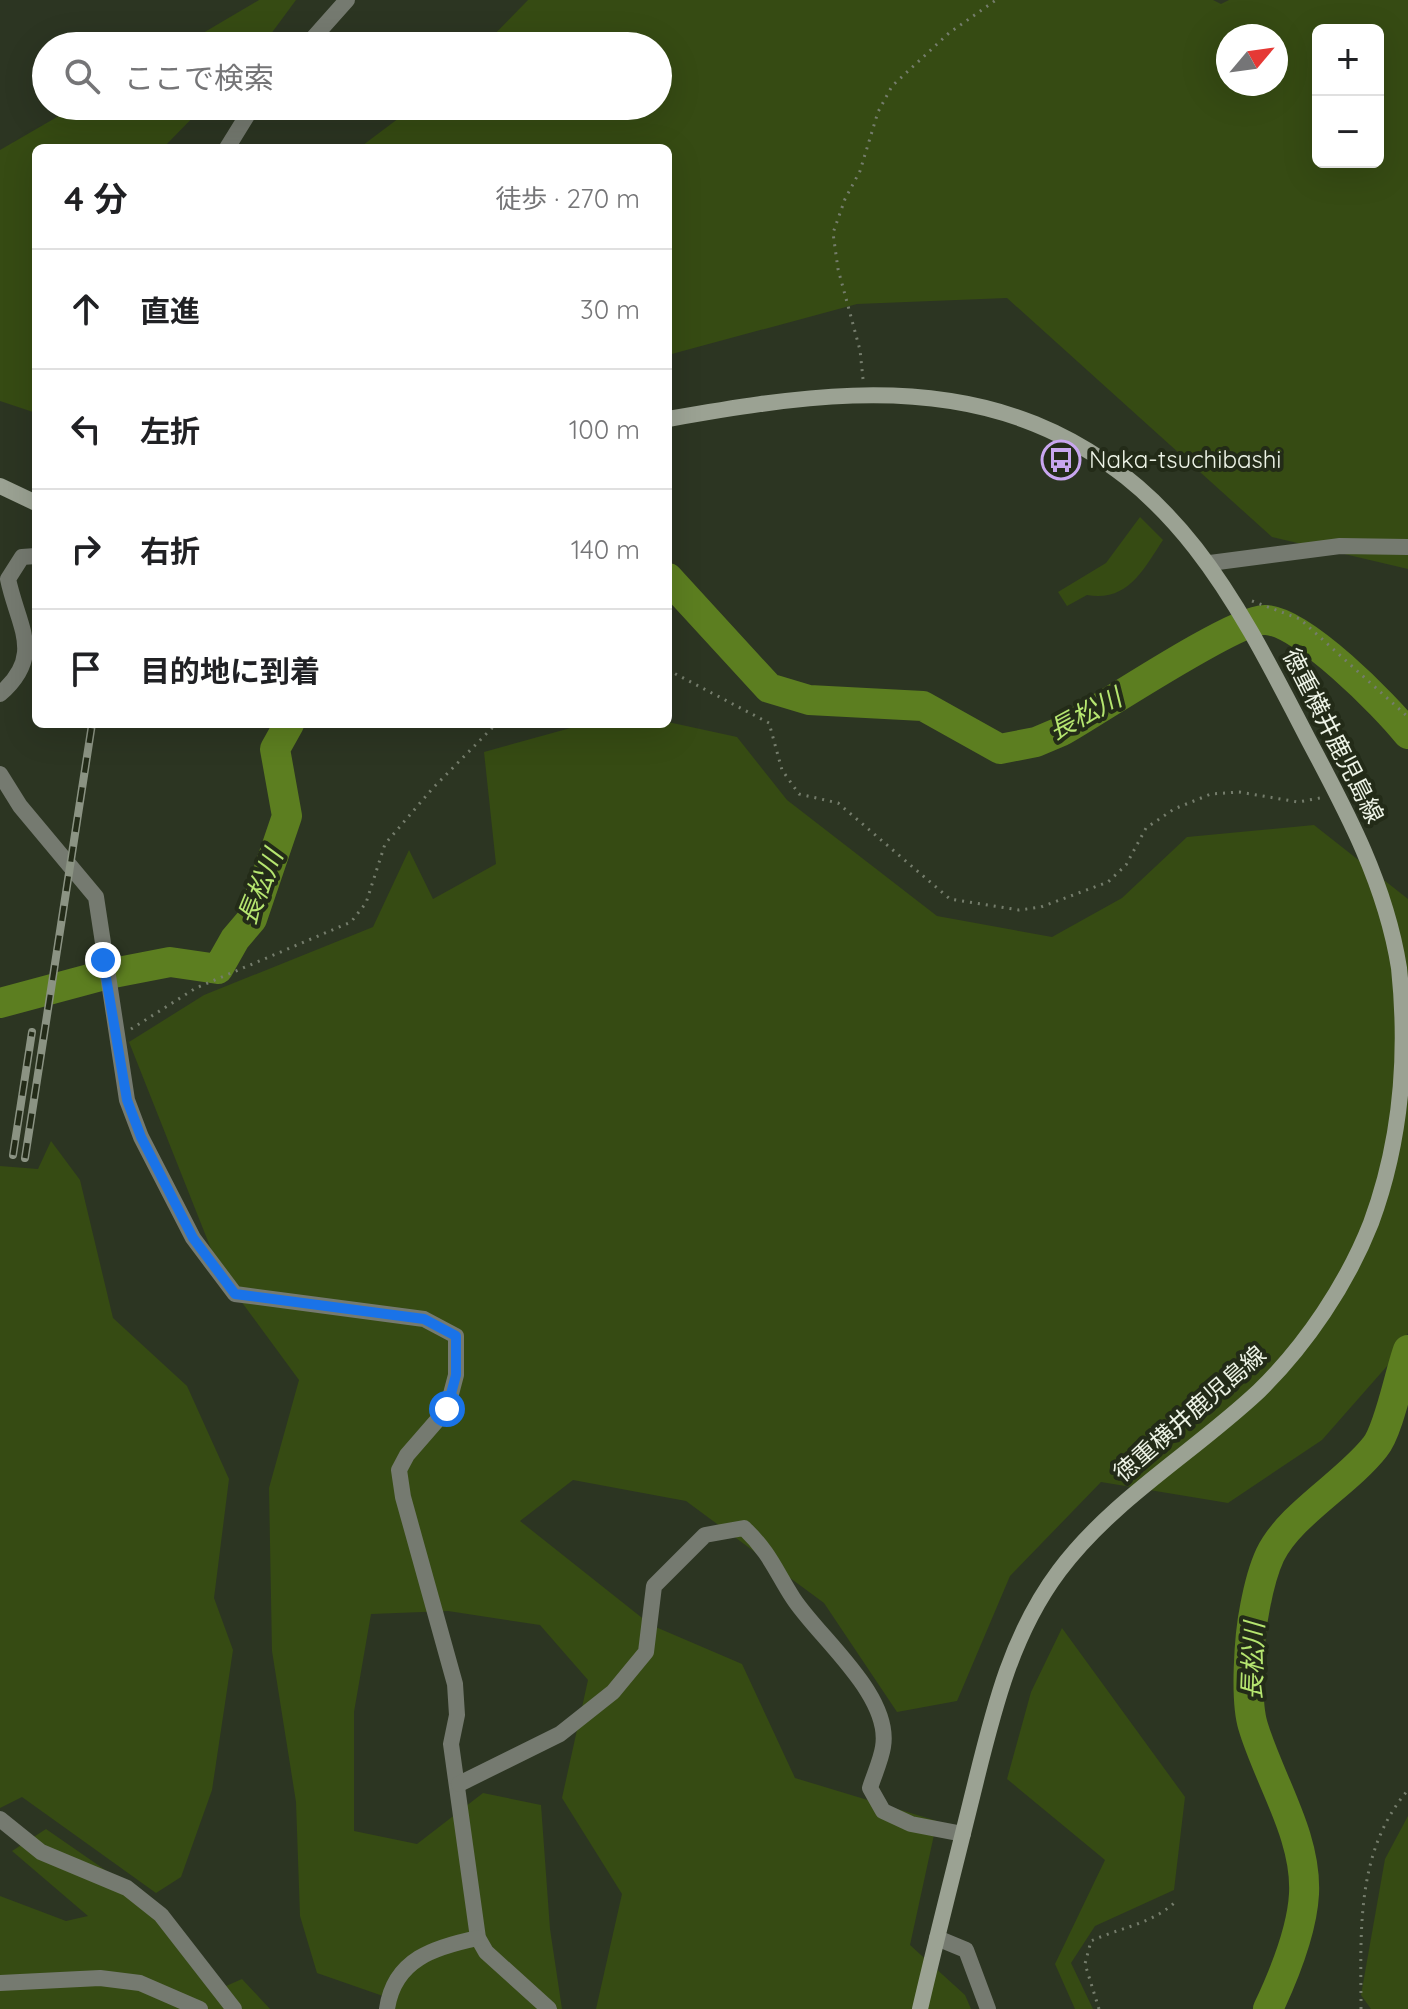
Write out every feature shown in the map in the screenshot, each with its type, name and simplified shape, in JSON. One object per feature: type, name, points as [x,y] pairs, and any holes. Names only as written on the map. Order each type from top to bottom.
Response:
[{"type":"main road","name":"徳重横井鹿児島線","points":[[672,418],[794,400],[864,394],[944,398],[1033,423],[1104,460],[1153,500],[1210,563],[1232,597],[1338,795],[1380,891],[1399,967],[1405,1073],[1397,1133],[1369,1228],[1353,1262],[1288,1361],[1257,1392],[1093,1529],[1044,1591],[1011,1655],[920,2009]]},
{"type":"main road","points":[[0,486],[32,501]]},
{"type":"street","points":[[318,32],[347,0]]},
{"type":"street","points":[[229,144],[244,120]]},
{"type":"street","points":[[1210,563],[1340,546],[1408,547]]},
{"type":"street","points":[[0,694],[19,677],[26,642],[8,579],[22,557],[32,556]]},
{"type":"street","points":[[0,774],[20,806],[96,897],[103,960],[127,1100],[141,1137],[193,1238],[235,1294],[424,1319],[456,1336],[456,1375],[447,1409],[407,1455],[399,1470],[403,1497],[455,1684],[457,1715],[451,1744],[459,1784],[478,1938],[486,1952],[549,2009]]},
{"type":"street","points":[[459,1784],[560,1734],[613,1692],[646,1652],[654,1586],[705,1535],[744,1528],[767,1551],[794,1600],[824,1632],[877,1709],[884,1745],[870,1788],[883,1811],[911,1824],[963,1834]]},
{"type":"street","points":[[0,1819],[41,1852],[127,1888],[161,1915],[234,2009]]},
{"type":"street","points":[[387,2009],[400,1972],[431,1948],[478,1938]]},
{"type":"street","points":[[937,1938],[966,1950],[988,2009]]},
{"type":"street","points":[[0,1983],[100,1978],[140,1983],[200,2009]]},
{"type":"path","points":[[864,394],[860,350],[838,269],[833,233],[845,199],[860,171],[878,112],[892,86],[949,33],[996,0]]},
{"type":"path","points":[[1232,597],[1300,619],[1408,717]]},
{"type":"path","points":[[672,672],[769,723],[782,770],[799,794],[838,803],[950,899],[1019,910],[1041,907],[1108,882],[1126,865],[1146,828],[1174,809],[1211,794],[1239,792],[1298,802],[1338,795]]},
{"type":"path","points":[[117,1037],[196,988],[351,922],[366,903],[385,844],[432,789],[492,728]]},
{"type":"path","points":[[1361,2009],[1362,1893],[1394,1807],[1408,1790]]},
{"type":"path","points":[[1099,2009],[1085,1964],[1091,1941],[1122,1926],[1163,1914],[1176,1901]]},
{"type":"green space","points":[[259,0],[296,0],[272,32],[205,32]]},
{"type":"green space","points":[[528,0],[1213,0],[1221,4],[1229,0],[1408,0],[1408,569],[1272,537],[1007,298],[857,304],[672,354],[672,144],[364,144],[396,120],[672,120],[672,32],[497,32]]},
{"type":"green space","points":[[52,120],[190,120],[167,144],[32,144],[32,412],[0,401],[0,150]]},
{"type":"green space","points":[[1140,517],[1163,540],[1141,572],[1124,589],[1101,596],[1087,595],[1067,606],[1058,592],[1106,563]]},
{"type":"green space","points":[[672,723],[737,737],[787,800],[937,916],[1052,937],[1122,898],[1187,837],[1314,825],[1408,899],[1408,1333],[1395,1357],[1322,1440],[1228,1503],[1101,1482],[1010,1576],[957,1701],[897,1712],[824,1603],[686,1501],[573,1480],[520,1521],[651,1625],[742,1664],[795,1778],[937,1821],[910,1945],[965,1995],[971,2009],[596,2009],[622,1894],[562,1798],[588,1680],[540,1625],[448,1611],[371,1614],[354,1712],[354,1831],[417,1844],[483,1793],[541,1805],[550,1929],[562,2009],[383,2009],[383,1996],[317,1973],[300,1916],[296,1802],[272,1651],[269,1488],[299,1380],[221,1274],[129,1042],[204,995],[373,927],[409,850],[433,899],[496,864],[484,752],[571,728],[672,728]]},
{"type":"green space","points":[[51,1141],[80,1180],[113,1318],[187,1386],[229,1479],[214,1598],[233,1650],[212,1790],[181,1877],[156,1893],[22,1797],[0,1808],[0,1166],[38,1169]]},
{"type":"green space","points":[[1062,1628],[1185,1797],[1174,1890],[1095,1926],[1071,1963],[1093,2009],[1075,2009],[1055,1964],[1105,1860],[1007,1779],[1031,1692]]},
{"type":"green space","points":[[1408,1816],[1408,2009],[1371,2009],[1361,1995],[1385,1859]]},
{"type":"green space","points":[[46,1829],[163,1910],[226,1986],[242,1979],[270,2009],[0,2009],[0,1896],[66,1921],[88,1916],[12,1851]]},
{"type":"waterway","name":"長松川","points":[[672,582],[769,688],[809,700],[923,706],[1000,749],[1036,742],[1062,731],[1227,633],[1266,620],[1282,624],[1321,649],[1363,686],[1408,734]]},
{"type":"waterway","name":"長松川","points":[[0,1003],[108,974],[170,962],[218,969],[235,939],[252,919],[287,816],[275,749],[287,728]]},
{"type":"waterway","name":"長松川","points":[[1268,2009],[1296,1938],[1304,1894],[1300,1851],[1251,1715],[1249,1668],[1256,1601],[1267,1561],[1279,1540],[1304,1513],[1363,1461],[1380,1439],[1408,1350]]},
{"type":"railway","points":[[25,1158],[91,728]]},
{"type":"railway","points":[[13,1155],[32,1032]]},
{"type":"place","name":"Naka-tsuchibashi","points":[[1061,460]]},
{"type":"route","points":[[103,960],[127,1100],[141,1137],[193,1238],[222,1281],[235,1294],[424,1319],[456,1336],[456,1375],[447,1409]]}]
